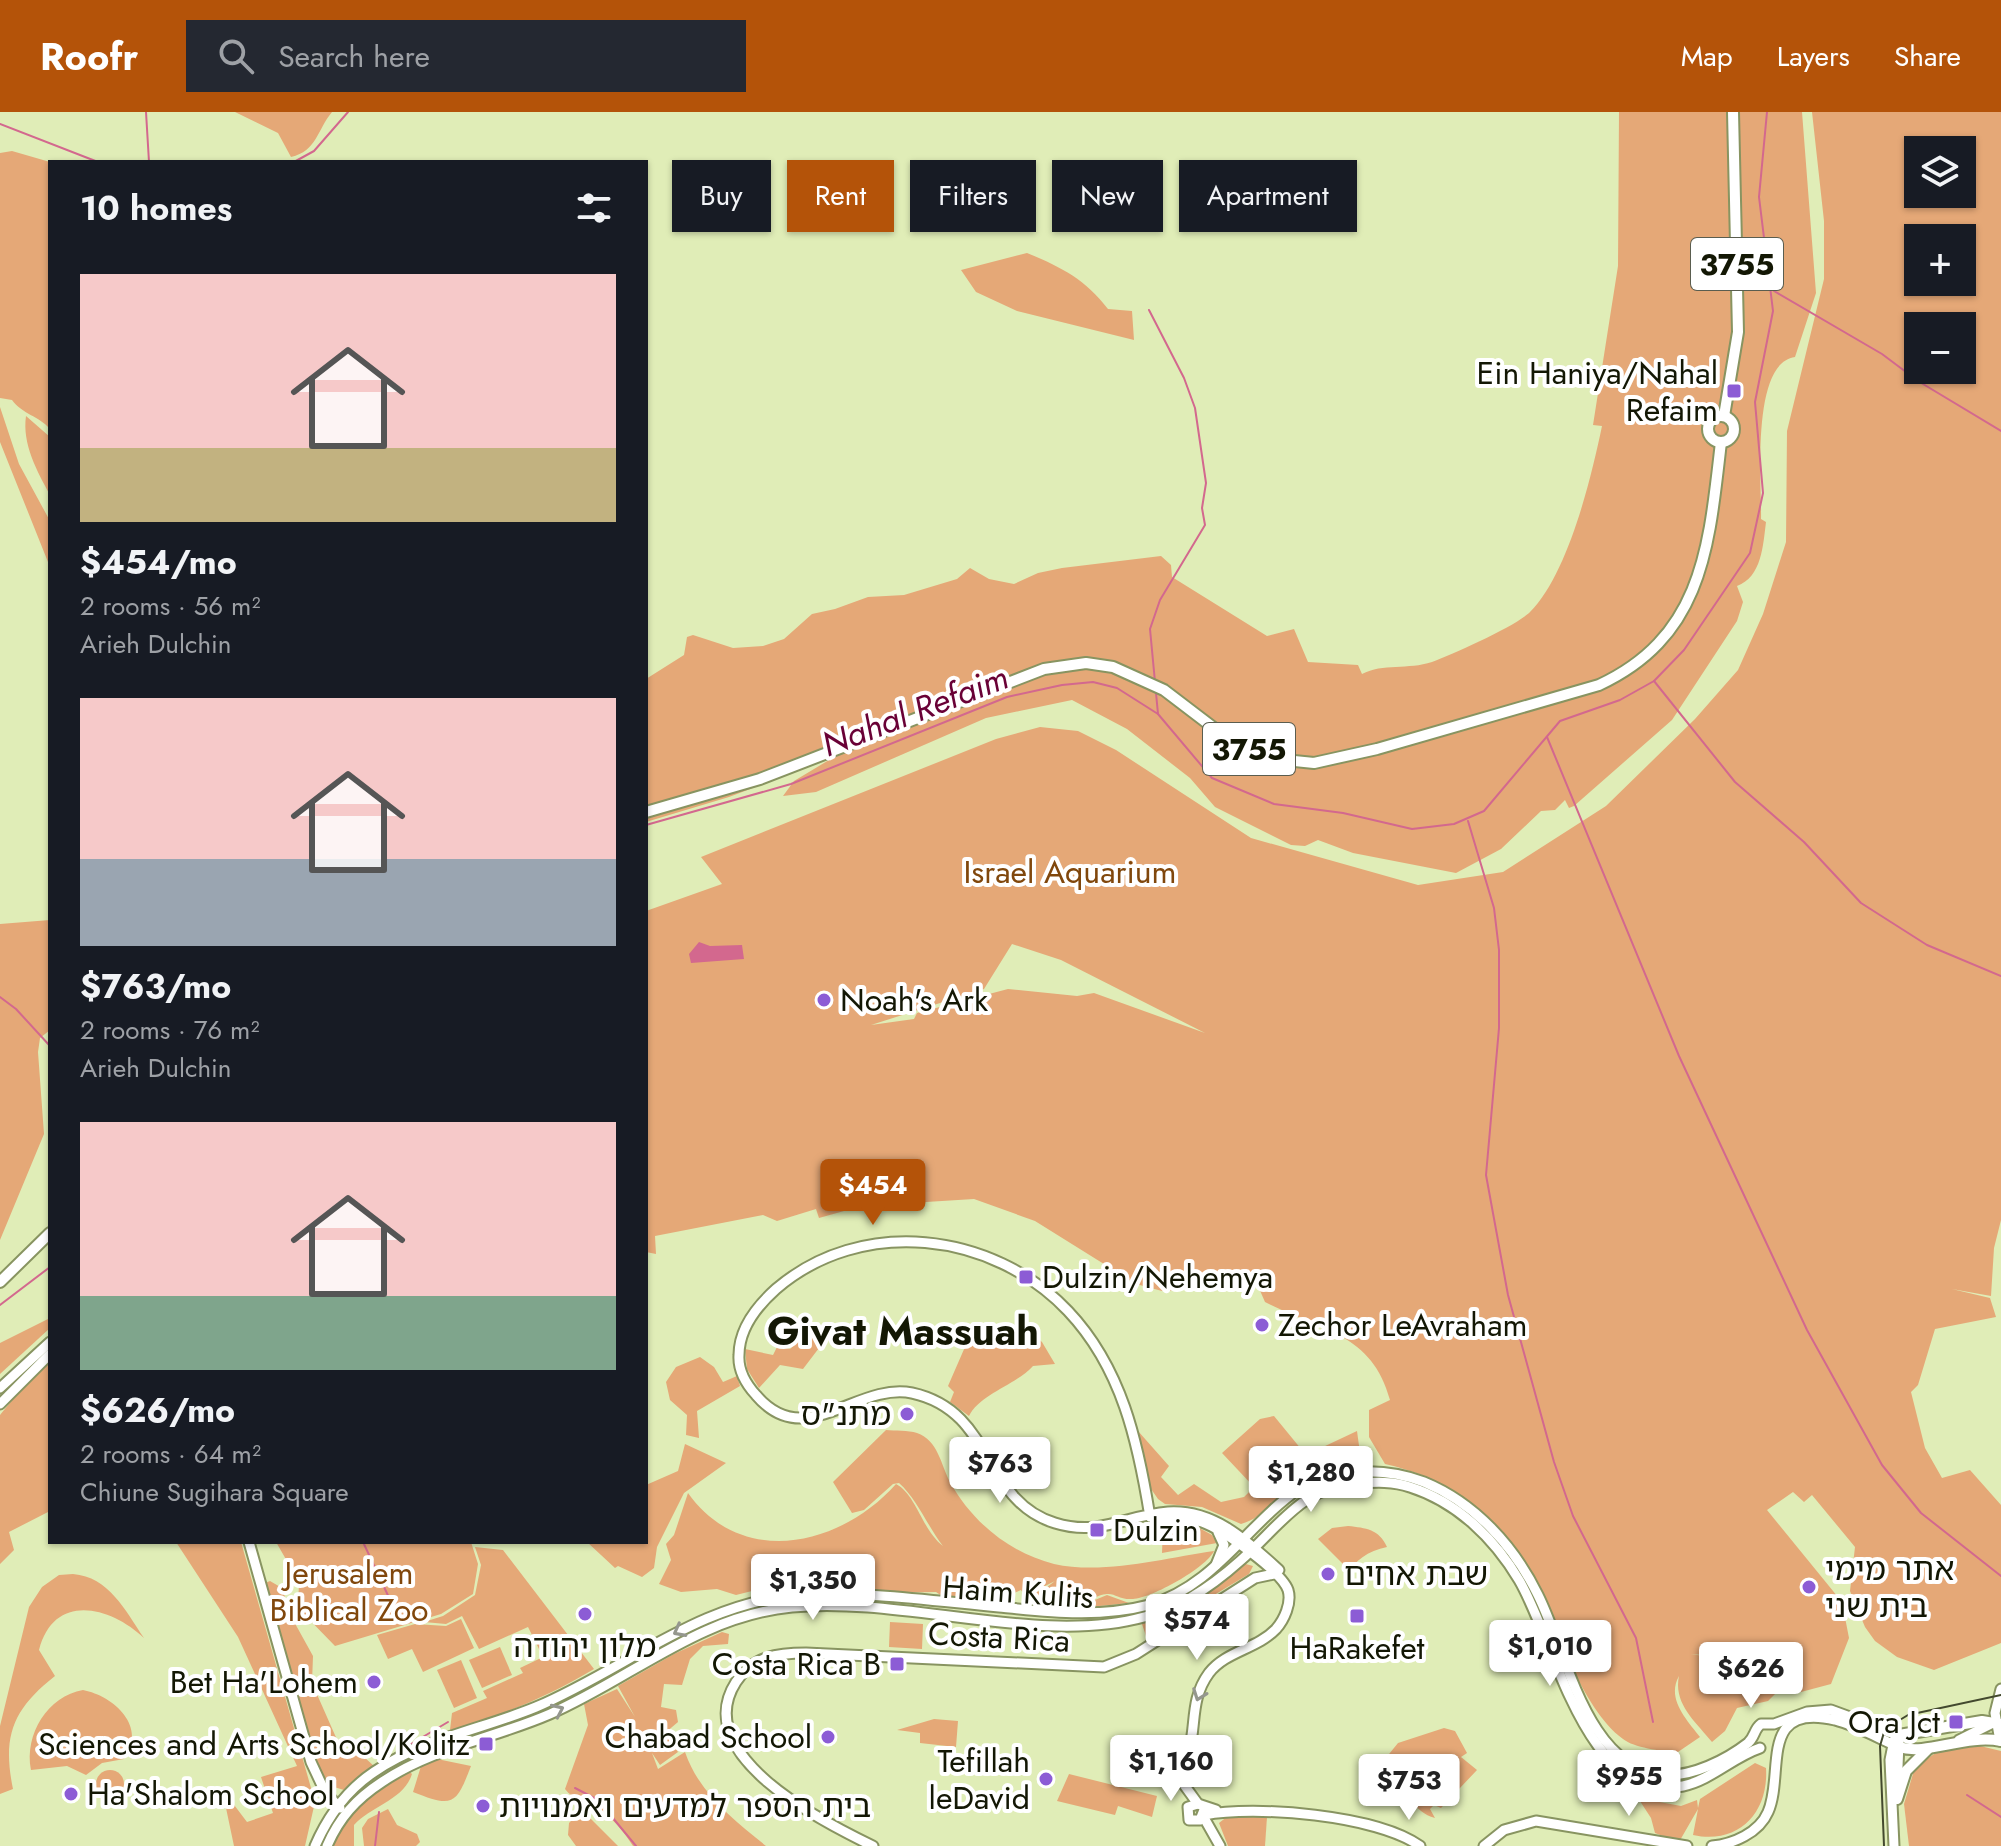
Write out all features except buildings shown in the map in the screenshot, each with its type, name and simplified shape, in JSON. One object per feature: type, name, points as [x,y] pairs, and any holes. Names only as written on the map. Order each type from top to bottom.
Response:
[{"type":"main road","name":"3755","points":[[1724,416],[1738,332],[1733,112]]},
{"type":"main road","name":"3755","points":[[1724,416],[1733,423],[1734,431],[1728,440],[1721,442],[1710,436],[1708,428],[1713,418],[1724,416]]},
{"type":"main road","name":"3755","points":[[648,811],[760,779],[1044,669],[1086,663],[1113,667],[1164,690],[1223,735],[1265,758],[1314,763],[1377,749],[1599,685],[1649,655],[1688,606],[1703,565],[1721,442]]},
{"type":"main road","points":[[0,1282],[48,1235]]},
{"type":"main road","points":[[1150,1517],[1129,1416],[1097,1349],[1055,1299],[1025,1276],[995,1260],[952,1246],[908,1241],[846,1250],[819,1260],[787,1280],[767,1297],[745,1329],[739,1355],[744,1378],[760,1399],[783,1415],[805,1419],[883,1394],[915,1394],[950,1408],[963,1419],[1008,1489],[1038,1516],[1069,1527],[1091,1529],[1150,1517],[1166,1512],[1203,1516],[1251,1550],[1277,1574],[1289,1594],[1285,1614],[1271,1633],[1225,1659],[1209,1673],[1194,1708],[1192,1753],[1177,1775],[1220,1846]]},
{"type":"main road","points":[[0,1388],[48,1344]]},
{"type":"main road","points":[[0,1404],[48,1356]]},
{"type":"main road","name":"Haim Kulits","points":[[342,1806],[352,1791],[403,1755],[550,1701],[699,1620],[749,1603],[831,1595],[1095,1614],[1163,1600],[1215,1568],[1289,1495],[1320,1479],[1369,1472],[1417,1480],[1448,1493],[1471,1510],[1511,1552],[1539,1596],[1594,1725],[1625,1763],[1648,1773],[1682,1775],[1717,1761],[1753,1736]]},
{"type":"main road","name":"Haim Kulits","points":[[342,1806],[412,1765],[553,1713],[704,1630],[739,1616],[791,1607],[831,1605],[1035,1623],[1107,1624],[1147,1617],[1181,1603],[1251,1550],[1300,1501],[1325,1488],[1388,1482],[1444,1501],[1481,1530],[1512,1569],[1530,1600],[1582,1719],[1620,1772],[1649,1786],[1684,1786],[1762,1748]]},
{"type":"main road","points":[[1147,1499],[1166,1512]]},
{"type":"main road","points":[[1150,1517],[1188,1519],[1242,1543]]},
{"type":"main road","points":[[1214,1528],[1224,1542],[1215,1568]]},
{"type":"main road","points":[[250,1544],[308,1752],[322,1786],[342,1806]]},
{"type":"main road","points":[[1251,1550],[1258,1560],[1277,1574]]},
{"type":"main road","points":[[1249,1581],[1259,1571],[1258,1560]]},
{"type":"main road","name":"Costa Rica","points":[[873,1846],[794,1803],[742,1755],[729,1731],[727,1707],[734,1685],[748,1668],[764,1658],[786,1653],[1104,1667],[1136,1654],[1249,1581],[1277,1574]]},
{"type":"main road","points":[[1959,1740],[2001,1741],[2001,1689]]},
{"type":"main road","points":[[1774,1769],[1753,1736],[1759,1725],[1774,1724],[1805,1712],[1831,1710],[1913,1750],[1959,1740],[1999,1720]]},
{"type":"main road","points":[[1712,1846],[1737,1840],[1759,1825],[1771,1803],[1781,1735],[1803,1721],[1827,1719],[1897,1742],[1999,1720]]},
{"type":"main road","points":[[1774,1724],[1781,1735]]},
{"type":"main road","points":[[1897,1742],[1897,1846]]},
{"type":"main road","points":[[1897,1742],[1897,1846]]},
{"type":"main road","points":[[1897,1799],[1908,1767],[1937,1745]]},
{"type":"main road","points":[[1762,1748],[1777,1746]]},
{"type":"main road","points":[[330,1795],[352,1791]]},
{"type":"main road","points":[[330,1795],[330,1817]]},
{"type":"main road","points":[[315,1846],[330,1817],[342,1806]]},
{"type":"main road","points":[[327,1846],[342,1806]]},
{"type":"main road","points":[[1213,1834],[1213,1822],[1224,1811]]},
{"type":"main road","points":[[1199,1812],[1299,1813],[1383,1830],[1420,1846]]},
{"type":"main road","points":[[1484,1846],[1504,1830],[1536,1821],[1687,1846]]},
{"type":"green space","points":[[235,112],[332,112],[311,145],[291,157],[278,133]]},
{"type":"green space","points":[[1619,112],[1802,112],[1816,293],[1795,357],[1781,364],[1771,380],[1765,402],[1760,455],[1761,519],[1766,522],[1764,540],[1752,575],[1737,586],[1743,602],[1737,621],[1672,720],[1574,806],[1569,808],[1565,800],[1555,810],[1541,811],[1501,849],[1456,873],[1353,853],[1318,840],[1305,846],[1291,845],[1215,807],[1190,778],[1127,729],[1072,700],[986,718],[816,792],[783,796],[794,781],[834,757],[729,797],[648,821],[648,678],[684,655],[687,637],[693,635],[733,648],[763,646],[784,639],[812,614],[868,597],[904,595],[957,579],[970,568],[989,579],[1014,584],[1038,573],[1062,568],[1161,556],[1171,565],[1172,577],[1267,636],[1294,629],[1308,662],[1358,665],[1362,674],[1432,662],[1512,625],[1530,612],[1556,574],[1584,498],[1602,426],[1593,425],[1618,266]]},
{"type":"green space","name":"Israel Aquarium","points":[[1812,112],[2001,112],[2001,1220],[1994,1248],[1991,1296],[1952,1289],[1990,1298],[1996,1317],[1935,1329],[1918,1385],[1911,1392],[1925,1448],[1942,1478],[1970,1470],[2001,1505],[2001,1643],[1934,1670],[1897,1657],[1875,1641],[1865,1627],[1850,1591],[1855,1547],[1812,1495],[1804,1502],[1793,1492],[1767,1510],[1842,1602],[1849,1638],[1831,1684],[1801,1692],[1738,1658],[1691,1654],[1741,1662],[1784,1685],[1768,1701],[1737,1708],[1725,1731],[1712,1742],[1683,1704],[1679,1695],[1679,1676],[1675,1693],[1677,1701],[1700,1737],[1675,1754],[1641,1747],[1615,1732],[1594,1707],[1523,1569],[1506,1541],[1485,1516],[1459,1494],[1426,1477],[1385,1464],[1369,1437],[1369,1410],[1390,1400],[1382,1377],[1370,1360],[1357,1346],[1341,1336],[1265,1302],[1258,1286],[1223,1278],[1184,1290],[1162,1291],[1136,1284],[1035,1221],[974,1199],[862,1206],[819,1218],[816,1209],[777,1221],[763,1215],[655,1236],[656,1254],[648,1252],[648,910],[722,884],[701,857],[996,739],[1040,727],[1078,731],[1116,750],[1251,838],[1418,885],[1503,872],[1606,806],[1695,719],[1738,670],[1763,614],[1786,542],[1787,431],[1824,279],[1824,221]],"holes":[[[1012,944],[1061,960],[1205,1033],[1094,993],[1077,996],[1008,989],[917,1013],[914,1019],[871,1025],[984,989]]]},
{"type":"green space","points":[[12,151],[48,161],[48,427],[12,400],[0,398],[0,153]]},
{"type":"green space","points":[[1027,253],[1072,275],[1108,309],[1132,311],[1134,340],[1017,311],[976,292],[961,270]]},
{"type":"green space","points":[[0,407],[19,464],[48,517],[48,562],[0,442]]},
{"type":"green space","points":[[26,416],[48,435],[48,491],[28,447]]},
{"type":"green space","points":[[48,920],[48,1032],[40,1038],[38,1052],[44,1134],[0,1240],[0,924]]},
{"type":"green space","points":[[48,1319],[48,1330],[0,1374],[0,1343]]},
{"type":"green space","points":[[1019,1321],[1042,1342],[1055,1364],[1033,1366],[981,1402],[969,1416],[950,1402],[954,1392],[948,1386],[975,1324],[1008,1338]]},
{"type":"green space","points":[[812,1327],[819,1329],[820,1337],[815,1340],[819,1348],[803,1369],[780,1365],[759,1388],[747,1369],[745,1349],[773,1355],[778,1345],[790,1349]]},
{"type":"green space","points":[[700,1357],[714,1367],[723,1382],[737,1376],[740,1386],[697,1411],[699,1438],[686,1435],[687,1415],[670,1400],[666,1382],[676,1367]]},
{"type":"green space","points":[[48,1364],[48,1512],[9,1532],[14,1550],[0,1564],[0,1415],[30,1378]]},
{"type":"green space","points":[[1274,1416],[1306,1455],[1357,1431],[1360,1453],[1342,1467],[1303,1477],[1266,1510],[1241,1524],[1202,1507],[1165,1504],[1149,1486],[1138,1431],[1169,1466],[1161,1477],[1178,1495],[1194,1484],[1221,1502],[1244,1497],[1254,1487],[1222,1453],[1260,1419]]},
{"type":"green space","points":[[886,1430],[913,1432],[930,1441],[950,1482],[969,1510],[1008,1544],[1038,1559],[1093,1568],[1214,1551],[1201,1566],[1165,1588],[1133,1599],[1106,1594],[1091,1599],[1073,1591],[1045,1593],[1043,1590],[1055,1581],[1037,1590],[1043,1596],[1071,1593],[1090,1602],[1107,1595],[1129,1603],[1090,1607],[1073,1600],[1046,1603],[1025,1596],[1021,1590],[1012,1594],[993,1592],[988,1600],[965,1594],[945,1598],[936,1592],[877,1593],[863,1583],[837,1578],[797,1580],[736,1595],[717,1589],[681,1592],[659,1584],[671,1560],[666,1544],[674,1535],[688,1493],[710,1517],[736,1532],[763,1540],[792,1540],[820,1534],[848,1522],[873,1505],[896,1484],[909,1496],[943,1546],[911,1497],[899,1483],[893,1484],[864,1510],[852,1513],[833,1482]]},
{"type":"green space","points":[[685,1444],[726,1463],[684,1493],[657,1547],[654,1568],[642,1577],[618,1566],[615,1568],[589,1544],[648,1544],[648,1484],[678,1471]]},
{"type":"green space","points":[[1192,1524],[1212,1535],[1217,1543],[1162,1553],[1163,1526]]},
{"type":"green space","points":[[1348,1526],[1376,1533],[1387,1547],[1362,1557],[1347,1577],[1342,1563],[1318,1539],[1332,1528]]},
{"type":"green space","points":[[177,1544],[242,1544],[315,1802],[305,1846],[234,1846],[222,1789],[247,1822],[273,1813],[261,1777],[297,1766],[238,1637]]},
{"type":"green space","name":"Jerusalem Biblical Zoo","points":[[277,1544],[472,1544],[478,1564],[473,1594],[441,1614],[335,1646],[298,1608],[299,1582]]},
{"type":"green space","points":[[475,1547],[503,1550],[594,1669],[524,1705],[450,1730],[452,1713],[487,1698],[483,1691],[523,1673],[520,1668],[543,1657],[528,1627],[479,1649],[462,1616],[446,1624],[424,1622],[443,1616],[475,1595],[481,1565]]},
{"type":"green space","points":[[1242,1563],[1253,1566],[1249,1574],[1146,1636],[1141,1621],[1173,1610]]},
{"type":"green space","points":[[59,1575],[86,1576],[106,1588],[123,1606],[144,1638],[115,1618],[100,1612],[70,1612],[57,1619],[46,1632],[39,1650],[55,1676],[20,1712],[10,1739],[13,1789],[0,1794],[0,1726],[29,1607],[42,1587]]},
{"type":"green space","points":[[270,1581],[282,1588],[292,1618],[313,1656],[312,1683],[342,1751],[363,1756],[375,1767],[344,1790],[324,1784],[314,1758],[265,1583]]},
{"type":"green space","points":[[461,1619],[474,1648],[423,1672],[412,1649],[388,1659],[377,1635],[415,1624],[446,1626]]},
{"type":"green space","points":[[890,1622],[923,1624],[922,1649],[889,1647]]},
{"type":"green space","points":[[722,1632],[729,1634],[728,1644],[703,1646],[690,1659],[682,1685],[664,1684],[661,1707],[676,1710],[678,1722],[665,1733],[678,1752],[660,1765],[652,1753],[658,1769],[685,1752],[708,1793],[766,1846],[633,1846],[609,1816],[565,1789],[588,1725],[584,1704],[617,1689],[635,1717],[618,1686],[674,1654]]},
{"type":"green space","points":[[500,1647],[512,1675],[482,1688],[469,1660]]},
{"type":"green space","points":[[461,1660],[477,1698],[454,1708],[437,1670]]},
{"type":"green space","points":[[83,1690],[95,1693],[116,1706],[130,1725],[132,1736],[124,1759],[102,1763],[86,1775],[67,1766],[31,1770],[31,1743],[41,1719],[59,1700]]},
{"type":"green space","points":[[934,1719],[958,1721],[956,1747],[920,1743],[920,1733],[897,1730]]},
{"type":"green space","points":[[1444,1728],[1455,1731],[1467,1753],[1461,1757],[1477,1770],[1441,1808],[1434,1805],[1430,1809],[1435,1818],[1416,1807],[1394,1779],[1396,1776],[1381,1764],[1398,1743]]},
{"type":"green space","points":[[1972,1744],[2001,1751],[2001,1846],[1909,1846],[1904,1804],[1915,1767],[1943,1748]]},
{"type":"green space","points":[[437,1759],[471,1766],[457,1796],[451,1800],[437,1800],[413,1792],[422,1763]]},
{"type":"green space","points":[[1755,1763],[1766,1768],[1762,1799],[1748,1822],[1724,1835],[1693,1835],[1698,1809],[1679,1842],[1655,1833],[1651,1818],[1638,1798],[1681,1806],[1697,1800],[1698,1808],[1700,1799]]},
{"type":"green space","points":[[110,1770],[120,1774],[124,1784],[120,1794],[110,1798],[100,1794],[96,1784],[100,1774]]},
{"type":"green space","points":[[409,1771],[412,1774],[408,1783],[395,1797],[354,1825],[354,1846],[334,1846],[333,1840],[356,1809]]},
{"type":"green space","points":[[1069,1774],[1157,1796],[1152,1817],[1118,1806],[1115,1815],[1057,1801]]},
{"type":"green space","points":[[388,1809],[397,1825],[417,1834],[420,1842],[416,1846],[364,1846],[362,1828],[368,1819]]},
{"type":"green space","points":[[586,1814],[618,1846],[576,1846],[568,1835],[569,1823],[577,1815]]},
{"type":"green space","points":[[1228,1816],[1267,1817],[1265,1846],[1228,1846],[1219,1823]]},
{"type":"shaded area","points":[[699,942],[710,946],[742,945],[744,959],[691,963],[689,954]]},
{"type":"waterway","points":[[146,112],[149,160]]},
{"type":"waterway","points":[[298,160],[314,151],[348,112]]},
{"type":"waterway","name":"Nahal Refaim","points":[[648,824],[791,784],[1007,697],[1093,682],[1117,688],[1158,714],[1212,778],[1274,804],[1343,813],[1412,829],[1454,824],[1484,811],[1560,721],[1620,700],[1654,681],[1684,650],[1750,553],[1763,493],[1755,402],[1773,311],[1759,197],[1767,112]]},
{"type":"waterway","points":[[0,124],[93,160]]},
{"type":"waterway","points":[[1774,291],[1882,354],[1918,381],[2001,431]]},
{"type":"waterway","points":[[1149,310],[1184,378],[1195,408],[1206,483],[1202,508],[1205,525],[1160,600],[1150,629],[1155,682]]},
{"type":"waterway","points":[[1654,681],[1735,782],[1804,842],[1861,903],[1927,945],[2001,976]]},
{"type":"waterway","points":[[1156,693],[1158,714]]},
{"type":"waterway","points":[[1547,737],[1679,1056],[1807,1330],[1882,1465],[1921,1513],[2001,1576]]},
{"type":"waterway","points":[[1468,821],[1494,908],[1499,950],[1499,1028],[1486,1175],[1508,1295],[1554,1462],[1573,1516],[1636,1638],[1653,1722]]},
{"type":"waterway","points":[[0,997],[16,1009],[48,1044]]},
{"type":"waterway","name":"Nahal Refaim","points":[[0,1305],[48,1269]]},
{"type":"waterway","points":[[364,1544],[399,1619]]},
{"type":"waterway","points":[[384,1760],[448,1722]]},
{"type":"waterway","points":[[575,1788],[598,1800],[636,1846]]},
{"type":"waterway","points":[[1967,1795],[2001,1817]]},
{"type":"waterway","points":[[375,1846],[379,1812]]},
{"type":"tram line","points":[[1884,1846],[1880,1746],[1885,1729],[1908,1715],[2001,1695]]},
{"type":"place","name":"Ein Haniya/Nahal Refaim","points":[[1734,391]]},
{"type":"place","name":"Noah's Ark","points":[[824,1000]]},
{"type":"place","name":"Dulzin/Nehemya","points":[[1026,1277]]},
{"type":"place","name":"Zechor LeAvraham","points":[[1262,1325]]},
{"type":"place","name":"מתנ\"ס","points":[[907,1414]]},
{"type":"place","name":"Dulzin","points":[[1097,1530]]},
{"type":"place","name":"שבת אחים","points":[[1328,1574]]},
{"type":"place","name":"אתר מימי בית שני","points":[[1809,1587]]},
{"type":"place","name":"מלון יהודה","points":[[585,1614]]},
{"type":"place","name":"HaRakefet","points":[[1357,1616]]},
{"type":"place","name":"Costa Rica B","points":[[897,1664]]},
{"type":"place","name":"Bet Ha'Lohem","points":[[374,1682]]},
{"type":"place","name":"Ora Jct","points":[[1956,1722]]},
{"type":"place","name":"Chabad School","points":[[828,1737]]},
{"type":"place","name":"Sciences and Arts School/Kolitz","points":[[486,1744]]},
{"type":"place","name":"Tefillah leDavid","points":[[1046,1779]]},
{"type":"place","name":"Ha'Shalom School","points":[[71,1794]]},
{"type":"place","name":"בית הספר למדעים ואמנויות","points":[[483,1806]]},
{"type":"district","name":"Givat Massuah","points":[[903,1331]]}]
